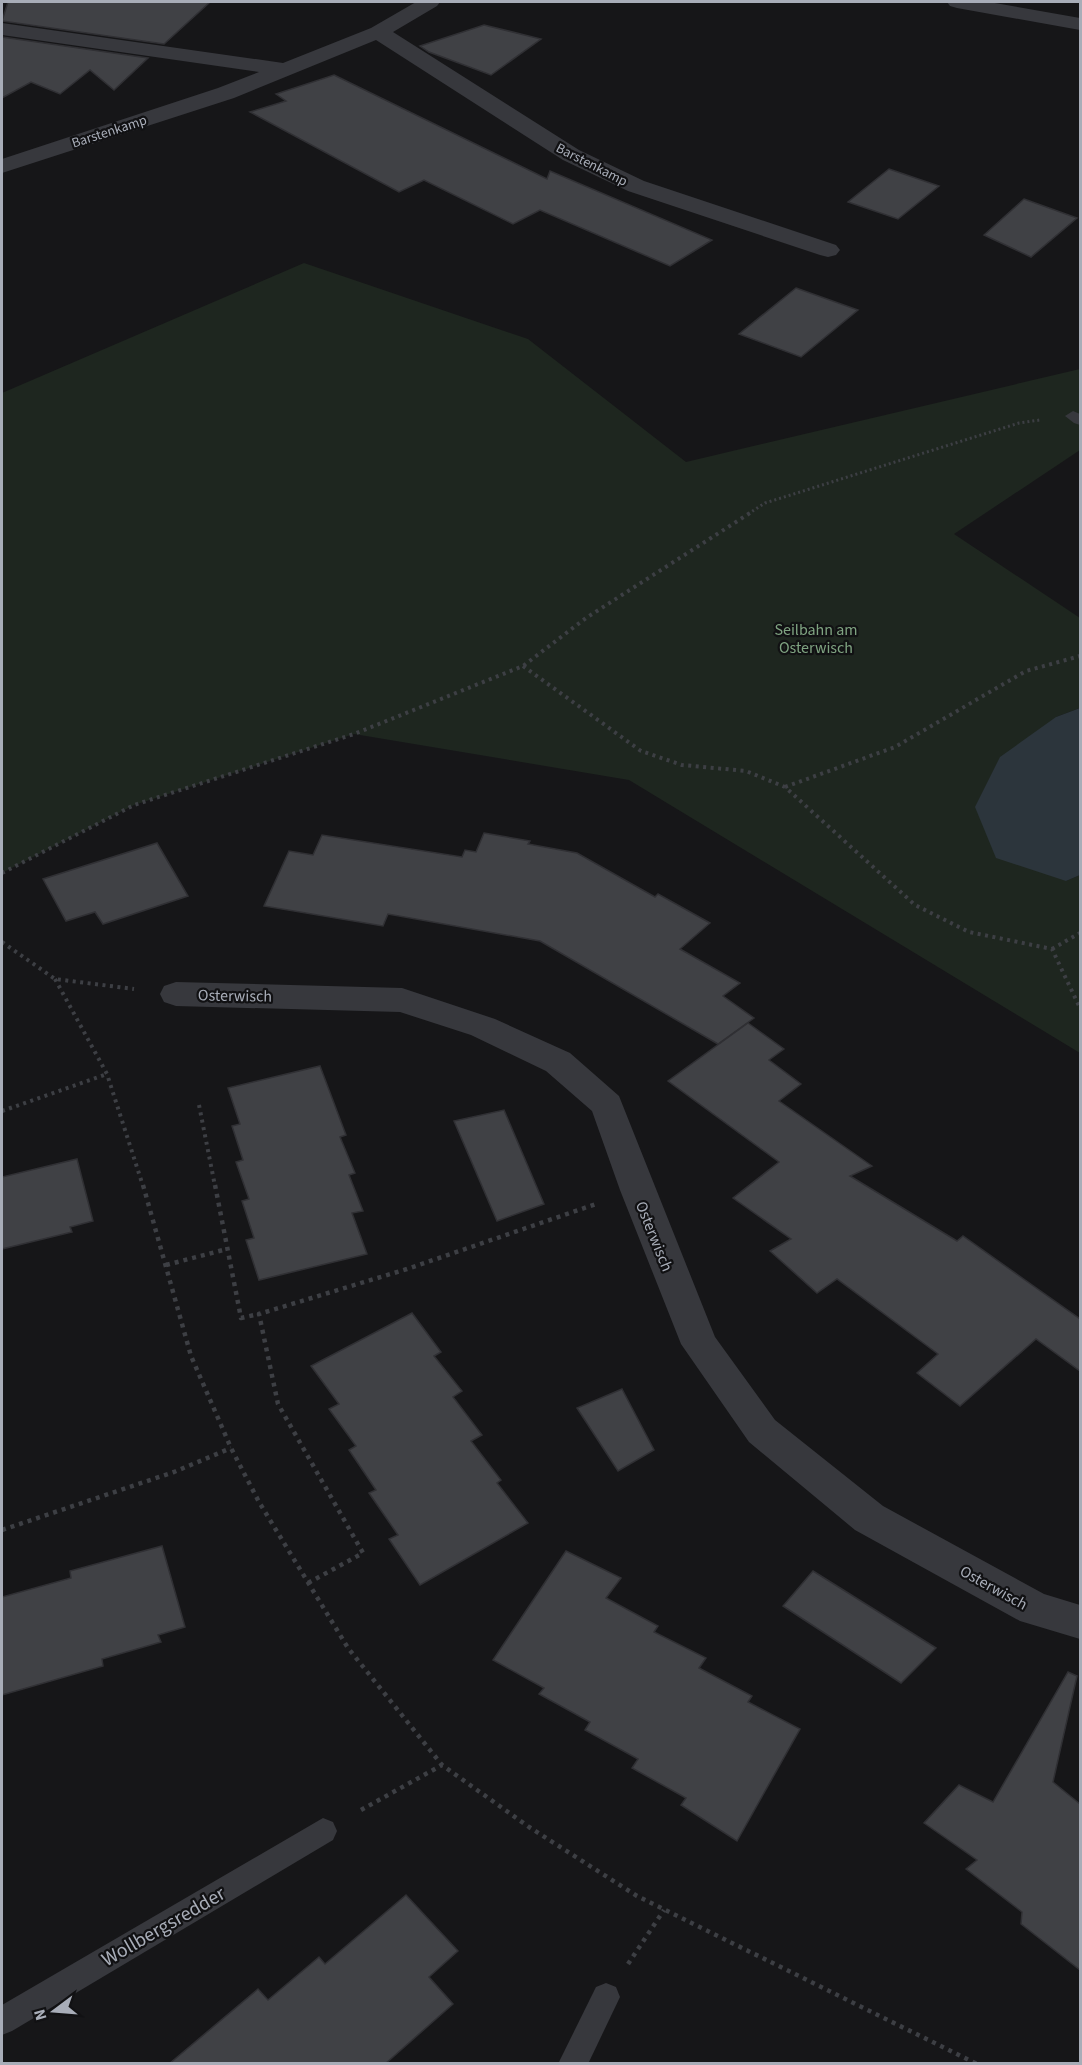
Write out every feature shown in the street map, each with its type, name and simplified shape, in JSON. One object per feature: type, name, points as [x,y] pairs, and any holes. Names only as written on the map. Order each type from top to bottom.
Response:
[{"type":"street","name":"Barstenkamp","points":[[2,166],[226,93],[378,32],[430,2]]},
{"type":"street","points":[[957,2],[1080,24]]},
{"type":"street","name":"Barstenkamp","points":[[2,29],[282,69]]},
{"type":"street","name":"Barstenkamp","points":[[378,32],[571,155],[636,186],[828,250]]},
{"type":"street","name":"Osterwisch","points":[[176,994],[402,1000],[483,1027],[558,1062],[608,1105],[637,1190],[699,1344],[762,1431],[868,1518],[1034,1609],[1080,1622]]},
{"type":"lane","name":"Wollbergsredder","points":[[2,2021],[323,1831]]},
{"type":"lane","points":[[572,2064],[606,1997]]},
{"type":"path","points":[[2,873],[134,805],[354,734],[523,666],[586,618],[765,503],[1019,423],[1077,418]]},
{"type":"path","points":[[785,787],[895,747],[1026,671],[1080,656]]},
{"type":"path","points":[[523,666],[641,751],[682,765],[746,771],[785,787],[915,905],[969,932],[1052,949],[1080,933]]},
{"type":"path","points":[[2,942],[55,979],[107,1074],[166,1265],[191,1356],[231,1448],[348,1648],[442,1765],[529,1827],[637,1896],[977,2064]]},
{"type":"path","points":[[1052,949],[1080,1008]]},
{"type":"path","points":[[55,979],[176,994]]},
{"type":"path","points":[[2,1111],[107,1074]]},
{"type":"path","points":[[199,1105],[241,1318],[407,1269],[637,1190]]},
{"type":"path","points":[[166,1265],[227,1249]]},
{"type":"path","points":[[259,1314],[278,1404],[363,1553],[308,1583]]},
{"type":"path","points":[[2,1530],[174,1472],[231,1448]]},
{"type":"path","points":[[323,1831],[442,1765]]},
{"type":"path","points":[[606,1997],[664,1910]]},
{"type":"green space","name":"Seilbahn am Osterwisch","points":[[304,263],[528,339],[686,462],[1080,369],[1080,450],[954,534],[1080,618],[1080,708],[1056,717],[1066,881],[1080,875],[1080,1053],[629,780],[354,734],[134,805],[2,873],[2,393]]},
{"type":"shaded area","points":[[1080,708],[1080,875],[1066,881],[996,858],[975,807],[1000,757],[1056,717]]},
{"type":"building","points":[[8,2],[210,2],[164,44],[2,21]]},
{"type":"building","points":[[484,25],[541,39],[491,75],[429,52],[420,46]]},
{"type":"building","points":[[2,37],[148,58],[114,90],[90,70],[60,94],[31,82],[2,98]]},
{"type":"building","points":[[334,75],[547,179],[550,171],[712,240],[670,266],[540,210],[513,224],[424,180],[399,192],[250,112],[286,101],[276,94]]},
{"type":"building","points":[[889,169],[939,186],[898,219],[848,202]]},
{"type":"building","points":[[1024,199],[1077,218],[1031,257],[984,235]]},
{"type":"building","points":[[796,288],[858,310],[801,357],[739,334]]},
{"type":"building","points":[[484,833],[530,841],[528,844],[577,853],[655,897],[658,894],[710,923],[680,949],[740,983],[723,996],[754,1018],[718,1044],[540,941],[388,914],[383,926],[264,906],[289,851],[313,855],[322,835],[462,857],[465,850],[476,852]]},
{"type":"building","points":[[157,843],[188,896],[103,924],[95,912],[66,921],[43,879]]},
{"type":"building","points":[[748,1023],[784,1049],[769,1060],[801,1084],[779,1101],[872,1166],[850,1176],[957,1241],[963,1236],[1080,1319],[1080,1371],[1036,1339],[960,1406],[917,1373],[938,1354],[837,1279],[817,1293],[770,1251],[791,1239],[733,1198],[779,1162],[668,1081]]},
{"type":"building","points":[[320,1066],[346,1135],[340,1137],[355,1173],[349,1175],[363,1211],[352,1213],[367,1254],[259,1280],[246,1240],[254,1238],[242,1201],[249,1199],[236,1162],[243,1160],[232,1126],[240,1124],[228,1088]]},
{"type":"building","points":[[504,1110],[544,1204],[497,1221],[454,1121]]},
{"type":"building","points":[[77,1159],[93,1221],[70,1227],[72,1232],[2,1249],[2,1177]]},
{"type":"building","points":[[412,1313],[441,1352],[434,1356],[462,1391],[453,1397],[482,1435],[471,1441],[501,1480],[497,1483],[528,1523],[420,1585],[389,1539],[398,1535],[369,1493],[376,1490],[349,1450],[356,1446],[329,1409],[339,1404],[311,1366]]},
{"type":"building","points":[[622,1389],[654,1450],[618,1471],[577,1408]]},
{"type":"building","points":[[162,1546],[185,1627],[158,1635],[161,1642],[102,1659],[103,1666],[2,1695],[2,1597],[71,1578],[70,1571]]},
{"type":"building","points":[[566,1551],[621,1578],[606,1598],[658,1626],[654,1632],[706,1658],[699,1668],[752,1696],[748,1702],[800,1729],[737,1841],[681,1805],[686,1798],[632,1768],[638,1759],[585,1730],[590,1722],[539,1694],[544,1688],[493,1660]]},
{"type":"building","points":[[813,1571],[936,1648],[901,1683],[783,1606]]},
{"type":"building","points":[[1068,1672],[1077,1676],[1053,1782],[1080,1804],[1080,1970],[1021,1924],[1022,1912],[966,1869],[977,1860],[924,1823],[959,1785],[993,1802]]},
{"type":"building","points":[[406,1895],[458,1951],[429,1977],[453,2004],[385,2064],[169,2064],[258,1989],[268,2000],[319,1957],[325,1964]]}]
